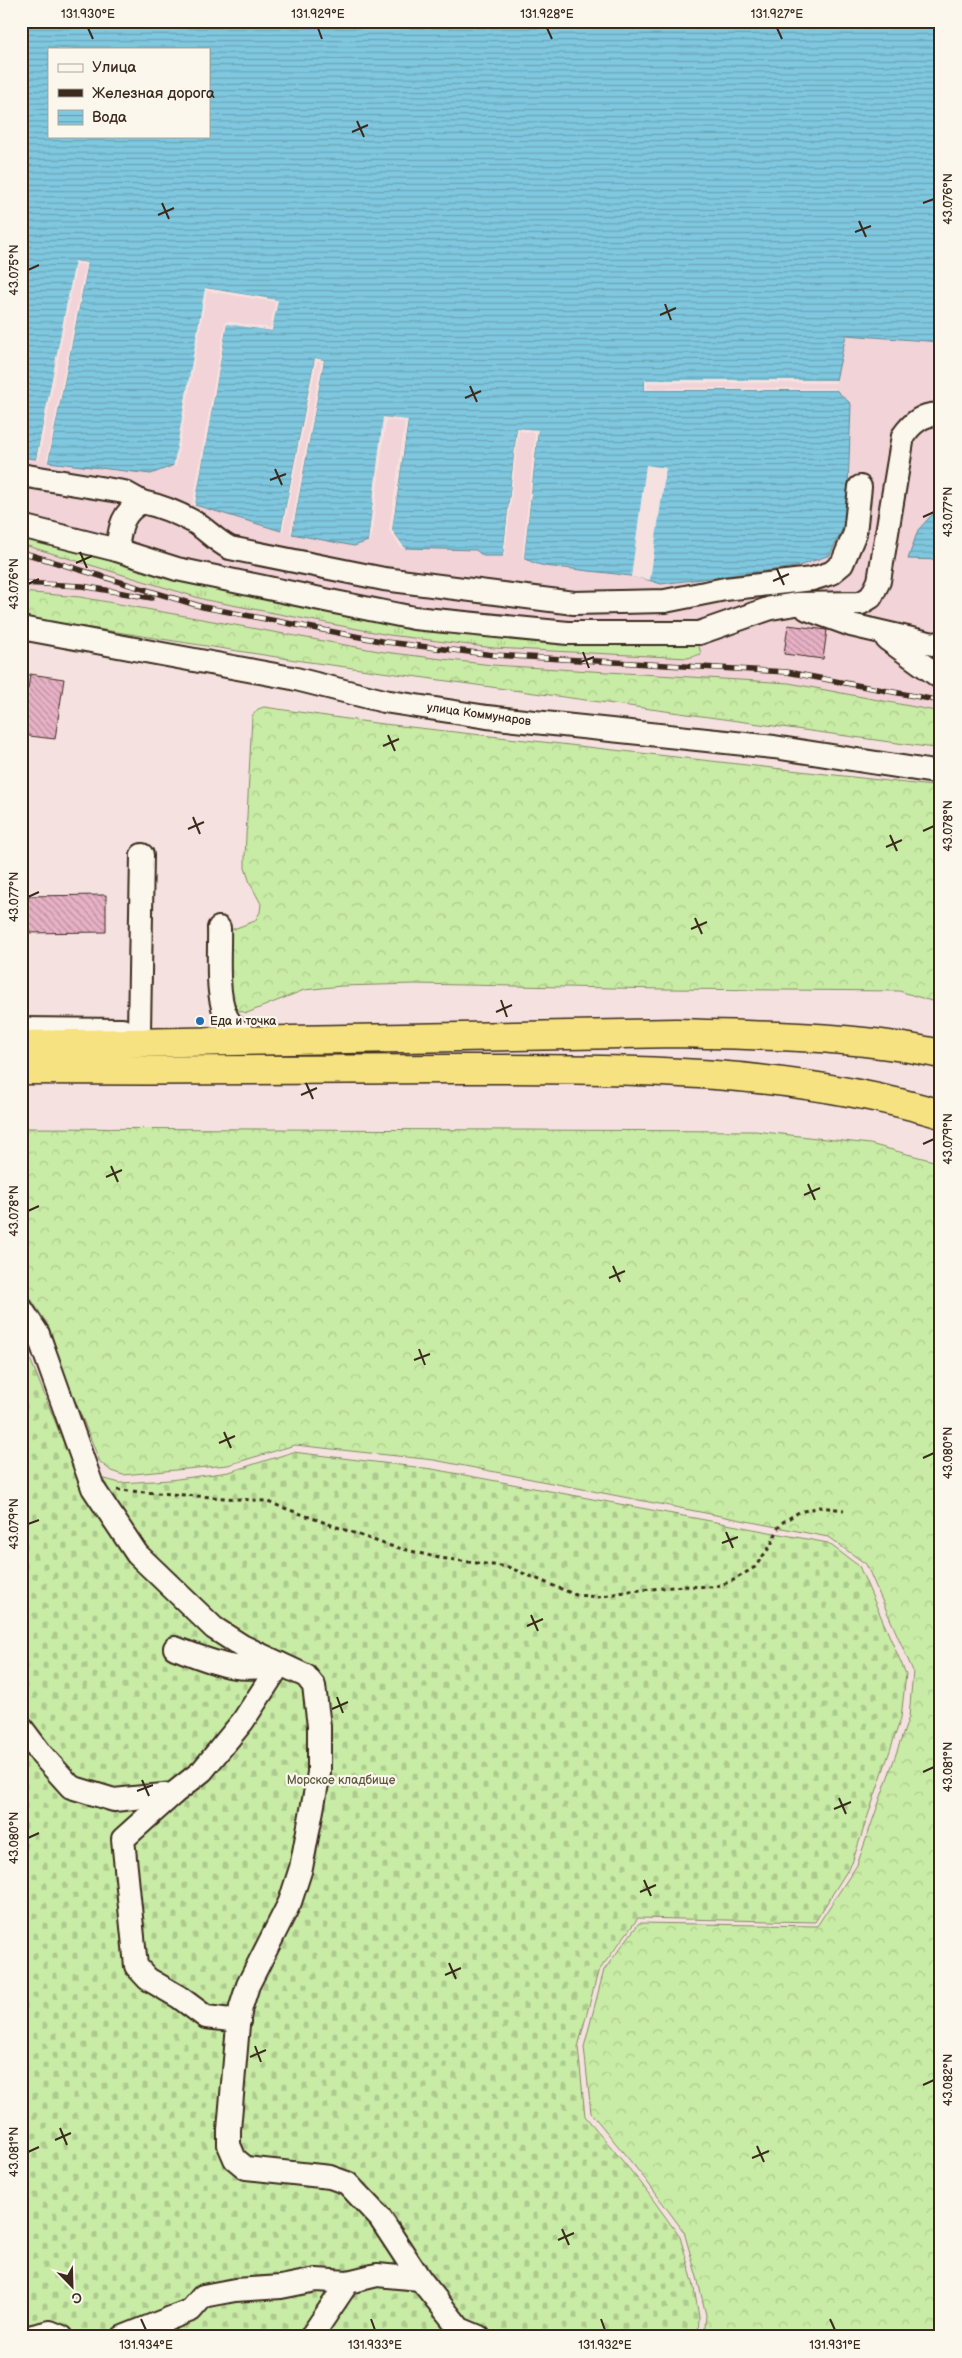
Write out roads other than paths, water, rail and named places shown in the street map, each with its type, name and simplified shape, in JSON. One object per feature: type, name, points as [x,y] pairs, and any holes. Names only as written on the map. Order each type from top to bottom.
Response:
[{"type":"highway","points":[[21,1045],[248,1037],[685,1034],[849,1041],[910,1047],[941,1054]]},
{"type":"highway","points":[[21,1070],[533,1069],[675,1071],[778,1081],[845,1090],[941,1114]]},
{"type":"street","points":[[21,526],[116,550],[177,569],[414,618],[568,633],[699,633],[771,608],[796,604],[860,603],[871,597],[879,581],[903,436],[916,420],[934,414],[941,415]]},
{"type":"street","points":[[21,475],[124,492],[142,502],[164,507],[196,523],[230,548],[384,579],[574,603],[665,601],[725,590],[812,579],[831,574],[842,564],[855,533],[860,487]]},
{"type":"street","points":[[116,550],[122,521],[130,508],[142,502]]},
{"type":"street","points":[[796,604],[838,621],[878,633],[933,644],[941,643]]},
{"type":"street","name":"улица Коммунаров","points":[[21,628],[292,678],[384,700],[487,717],[774,747],[941,773]]},
{"type":"street","points":[[878,633],[916,658],[941,678]]},
{"type":"street","points":[[139,1031],[142,855]]},
{"type":"street","points":[[219,928],[222,1005],[228,1019],[248,1037]]},
{"type":"street","points":[[21,1029],[139,1031],[248,1037]]},
{"type":"street","points":[[21,1308],[38,1334],[94,1488],[137,1554],[214,1628],[242,1646],[306,1676],[314,1686],[319,1726],[319,1772],[301,1868],[290,1902],[248,1985],[239,2021],[229,2130],[230,2145],[236,2159],[246,2168],[330,2177],[347,2183],[380,2218],[420,2279],[460,2329],[479,2337]]},
{"type":"street","points":[[175,1648],[210,1661],[240,1669],[258,1669],[280,1664]]},
{"type":"street","points":[[123,1839],[202,1771],[243,1721],[280,1664]]},
{"type":"street","points":[[21,1727],[42,1755],[71,1787],[114,1800],[173,1794]]},
{"type":"street","points":[[114,1800],[123,1839],[136,1966],[148,1979],[179,1997],[206,2017],[239,2021]]},
{"type":"street","points":[[123,2337],[191,2310],[203,2296],[235,2290],[281,2287],[316,2280],[348,2282],[377,2275],[420,2279]]},
{"type":"street","points":[[311,2337],[348,2282]]},
{"type":"street","points":[[29,2337],[50,2332],[62,2337]]},
{"type":"water","points":[[21,21],[941,21],[941,342],[846,335],[836,380],[645,381],[645,390],[836,390],[851,404],[847,519],[830,555],[796,567],[661,584],[629,576],[548,566],[531,562],[524,558],[538,431],[517,428],[503,556],[483,556],[476,550],[405,548],[392,530],[408,421],[384,417],[368,541],[354,546],[292,534],[324,360],[315,358],[281,531],[195,505],[227,323],[272,331],[277,300],[206,288],[174,465],[151,474],[48,462],[88,263],[76,261],[36,459],[21,457]]},
{"type":"water","points":[[941,505],[941,560],[908,559],[918,530]]},
{"type":"railway","points":[[21,552],[203,607],[386,642],[494,655],[787,672],[941,701]]},
{"type":"railway","points":[[21,583],[82,586],[152,598]]},
{"type":"place","name":"Еда и точка","points":[[200,1021]]},
{"type":"park label","name":"Морское кладбище","points":[[341,1780]]}]
